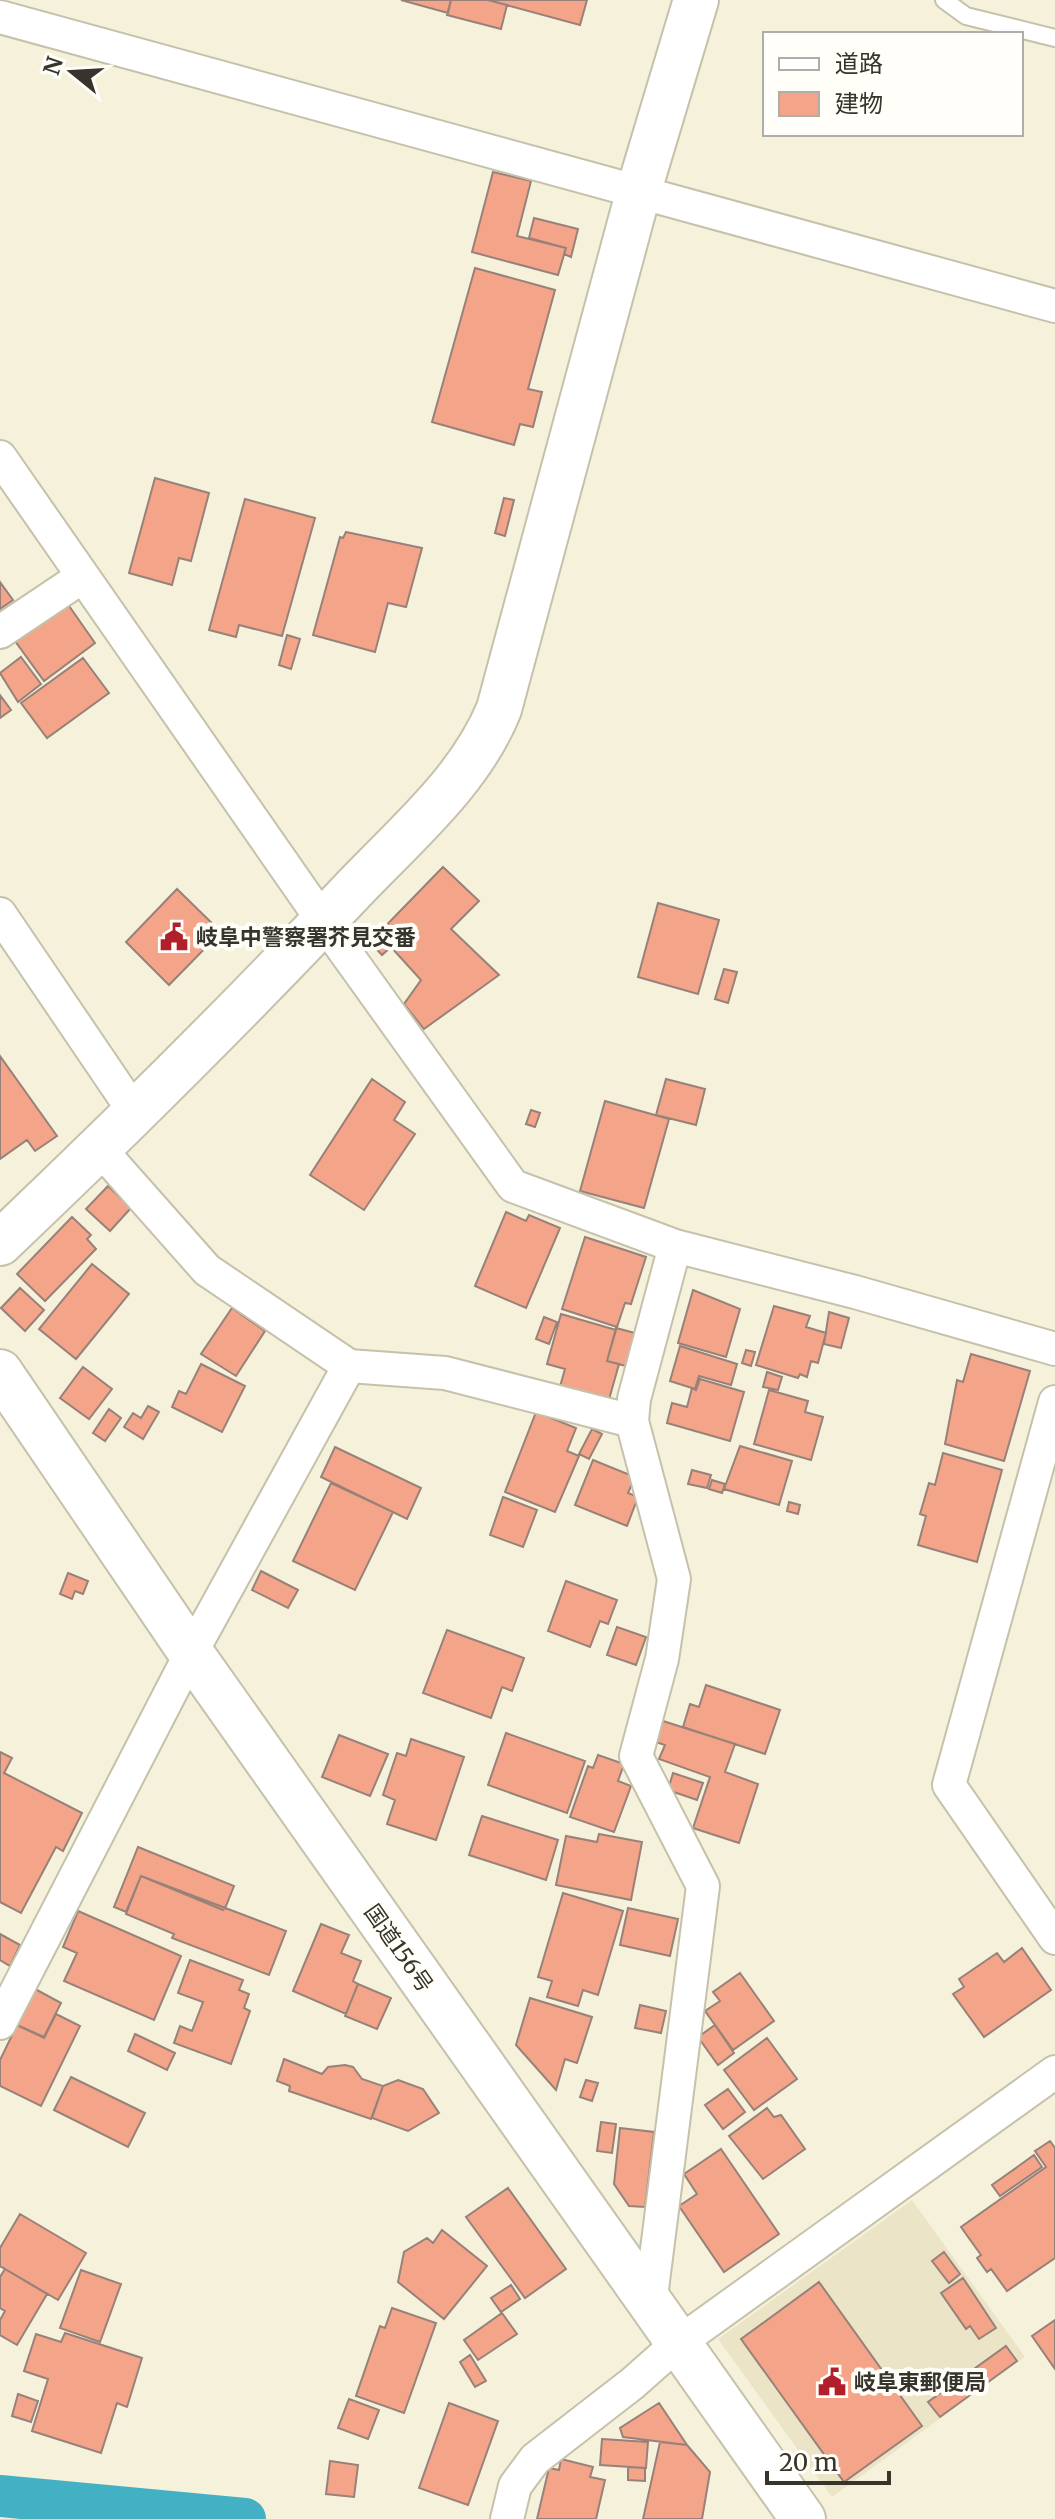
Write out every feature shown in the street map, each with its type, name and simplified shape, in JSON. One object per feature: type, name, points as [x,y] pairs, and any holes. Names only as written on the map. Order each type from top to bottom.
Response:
[{"type":"main road","points":[[0,1243],[135,1113],[323,921],[445,794],[484,745],[499,709],[639,190],[696,0]]},
{"type":"main road","name":"国道156号","points":[[0,1372],[191,1653],[803,2519]]},
{"type":"street","points":[[0,17],[1055,306]]},
{"type":"street","points":[[0,457],[323,921],[513,1186],[675,1246],[855,1292],[1055,1349]]},
{"type":"street","points":[[0,632],[82,577]]},
{"type":"street","points":[[0,914],[135,1113]]},
{"type":"street","points":[[99,1148],[207,1270],[349,1366],[445,1373],[632,1421]]},
{"type":"street","points":[[650,2305],[703,1886],[636,1756],[662,1659],[674,1579],[632,1421],[634,1399],[675,1246]]},
{"type":"street","points":[[0,2023],[191,1653],[349,1366]]},
{"type":"street","points":[[1055,1402],[949,1785],[1055,1938]]},
{"type":"street","points":[[507,2519],[515,2486],[535,2459],[633,2383],[677,2344],[1055,2072]]},
{"type":"lane","points":[[944,0],[966,16],[1055,38]]},
{"type":"shaded area","points":[[912,2200],[1025,2357],[832,2497],[718,2339]]},
{"type":"building","points":[[401,0],[451,0],[448,13]]},
{"type":"building","points":[[451,0],[488,0],[507,5],[501,29],[447,15]]},
{"type":"building","points":[[488,0],[587,0],[580,25]]},
{"type":"building","points":[[493,172],[531,181],[517,236],[566,248],[558,275],[472,252]]},
{"type":"building","points":[[534,218],[578,229],[571,257],[564,254],[566,248],[529,238]]},
{"type":"building","points":[[475,268],[555,290],[528,389],[542,392],[533,427],[520,424],[514,445],[432,422]]},
{"type":"building","points":[[155,478],[209,493],[191,561],[179,558],[172,585],[129,573]]},
{"type":"building","points":[[504,498],[514,500],[505,536],[495,533]]},
{"type":"building","points":[[245,499],[315,518],[282,636],[239,625],[236,637],[209,630]]},
{"type":"building","points":[[346,532],[422,548],[406,607],[388,603],[375,652],[313,635],[340,537],[343,538]]},
{"type":"building","points":[[0,582],[13,600],[0,609]]},
{"type":"building","points":[[67,603],[95,643],[44,681],[15,641]]},
{"type":"building","points":[[287,635],[300,639],[291,669],[279,665]]},
{"type":"building","points":[[21,657],[41,684],[18,702],[0,673]]},
{"type":"building","points":[[83,658],[109,693],[47,738],[21,703]]},
{"type":"building","points":[[0,695],[11,710],[0,718]]},
{"type":"building","points":[[443,867],[479,901],[451,929],[499,975],[424,1029],[404,1004],[421,980],[391,947],[382,955],[370,942]]},
{"type":"building","name":"岐阜中警察署芥見交番","points":[[177,889],[221,932],[169,985],[126,942]]},
{"type":"building","points":[[658,903],[719,920],[698,994],[638,977]]},
{"type":"building","points":[[724,969],[737,972],[728,1003],[715,999]]},
{"type":"building","points":[[0,1056],[57,1136],[35,1151],[27,1140],[0,1159]]},
{"type":"building","points":[[372,1079],[405,1102],[394,1120],[415,1134],[364,1210],[310,1175]]},
{"type":"building","points":[[666,1079],[705,1089],[696,1125],[656,1115]]},
{"type":"building","points":[[605,1101],[669,1119],[644,1208],[580,1191]]},
{"type":"building","points":[[531,1110],[540,1113],[535,1127],[526,1124]]},
{"type":"building","points":[[108,1186],[131,1208],[110,1231],[86,1209]]},
{"type":"building","points":[[506,1212],[526,1221],[529,1215],[560,1228],[526,1308],[475,1286]]},
{"type":"building","points":[[72,1217],[91,1235],[87,1239],[96,1249],[45,1301],[17,1274]]},
{"type":"building","points":[[585,1237],[646,1257],[631,1304],[625,1303],[617,1327],[562,1309]]},
{"type":"building","points":[[92,1264],[129,1294],[76,1359],[39,1329]]},
{"type":"building","points":[[20,1288],[44,1310],[25,1331],[1,1308]]},
{"type":"building","points":[[693,1290],[740,1309],[726,1357],[678,1343]]},
{"type":"building","points":[[774,1306],[810,1316],[806,1327],[826,1333],[818,1363],[811,1361],[807,1377],[800,1374],[798,1378],[756,1365]]},
{"type":"building","points":[[232,1308],[265,1331],[236,1376],[201,1354]]},
{"type":"building","points":[[829,1312],[849,1318],[841,1348],[824,1344]]},
{"type":"building","points":[[561,1314],[616,1330],[607,1361],[619,1364],[608,1403],[559,1390],[565,1369],[547,1364]]},
{"type":"building","points":[[544,1317],[557,1322],[549,1344],[536,1339]]},
{"type":"building","points":[[616,1328],[635,1333],[626,1366],[607,1361]]},
{"type":"building","points":[[680,1346],[737,1364],[731,1385],[699,1376],[695,1389],[670,1381]]},
{"type":"building","points":[[746,1350],[755,1352],[751,1366],[742,1363]]},
{"type":"building","points":[[971,1354],[1030,1371],[1004,1461],[945,1444],[957,1380],[963,1382]]},
{"type":"building","points":[[201,1364],[245,1386],[222,1432],[172,1407],[179,1391],[186,1394]]},
{"type":"building","points":[[83,1367],[112,1389],[89,1419],[60,1398]]},
{"type":"building","points":[[767,1372],[782,1377],[778,1390],[763,1387]]},
{"type":"building","points":[[700,1379],[744,1392],[730,1441],[667,1423],[672,1403],[687,1407],[692,1388],[696,1390]]},
{"type":"building","points":[[769,1390],[808,1401],[805,1412],[823,1417],[811,1460],[754,1444]]},
{"type":"building","points":[[148,1406],[159,1412],[143,1439],[124,1427],[133,1413],[141,1418]]},
{"type":"building","points":[[109,1409],[121,1418],[105,1441],[93,1433]]},
{"type":"building","points":[[536,1412],[576,1428],[567,1451],[579,1456],[555,1512],[505,1492]]},
{"type":"building","points":[[592,1429],[602,1434],[589,1459],[579,1454]]},
{"type":"building","points":[[740,1446],[792,1461],[779,1505],[724,1489]]},
{"type":"building","points":[[335,1447],[421,1488],[407,1519],[321,1477]]},
{"type":"building","points":[[943,1453],[1002,1470],[977,1562],[918,1545],[926,1516],[920,1514],[929,1483],[935,1485]]},
{"type":"building","points":[[593,1460],[635,1477],[628,1493],[638,1497],[627,1526],[575,1505]]},
{"type":"building","points":[[692,1470],[711,1475],[707,1488],[688,1484]]},
{"type":"building","points":[[712,1480],[725,1484],[722,1493],[709,1489]]},
{"type":"building","points":[[331,1483],[393,1512],[355,1590],[293,1561]]},
{"type":"building","points":[[503,1497],[537,1510],[523,1547],[490,1535]]},
{"type":"building","points":[[789,1502],[800,1505],[798,1514],[787,1511]]},
{"type":"building","points":[[261,1571],[298,1590],[288,1608],[252,1590]]},
{"type":"building","points":[[68,1573],[88,1581],[83,1594],[75,1591],[72,1599],[60,1594]]},
{"type":"building","points":[[566,1581],[617,1600],[608,1624],[600,1621],[590,1647],[548,1631]]},
{"type":"building","points":[[617,1627],[646,1637],[636,1665],[607,1655]]},
{"type":"building","points":[[447,1630],[524,1658],[512,1691],[502,1687],[491,1718],[423,1693]]},
{"type":"building","points":[[706,1685],[780,1710],[765,1754],[683,1727],[690,1704],[699,1707]]},
{"type":"building","points":[[663,1721],[735,1744],[725,1772],[758,1784],[739,1843],[693,1828],[710,1777],[659,1759],[665,1745],[656,1742]]},
{"type":"building","points":[[506,1733],[585,1761],[567,1813],[488,1785]]},
{"type":"building","points":[[339,1735],[388,1754],[370,1796],[322,1777]]},
{"type":"building","points":[[411,1739],[464,1757],[436,1840],[387,1824],[395,1800],[383,1795],[397,1753],[406,1756]]},
{"type":"building","points":[[0,1752],[12,1758],[4,1773],[82,1813],[63,1851],[56,1847],[21,1913],[0,1902]]},
{"type":"building","points":[[598,1755],[624,1764],[618,1781],[631,1786],[614,1832],[570,1817],[588,1766],[593,1768]]},
{"type":"building","points":[[673,1773],[703,1783],[697,1800],[668,1790]]},
{"type":"building","points":[[482,1816],[558,1840],[546,1880],[469,1855]]},
{"type":"building","points":[[599,1834],[642,1842],[631,1900],[556,1885],[566,1836],[597,1842]]},
{"type":"building","points":[[138,1847],[234,1886],[226,1906],[223,1910],[141,1876],[126,1912],[114,1907]]},
{"type":"building","points":[[141,1876],[286,1931],[269,1975],[172,1938],[174,1934],[126,1914]]},
{"type":"building","points":[[563,1893],[623,1911],[598,1995],[583,1990],[578,2006],[547,1997],[552,1981],[538,1977]]},
{"type":"building","points":[[628,1908],[678,1919],[670,1956],[620,1945]]},
{"type":"building","points":[[78,1911],[181,1956],[154,2020],[64,1981],[77,1953],[63,1947]]},
{"type":"building","points":[[321,1924],[349,1935],[341,1953],[361,1961],[353,1981],[358,1984],[346,2014],[293,1991]]},
{"type":"building","points":[[0,1934],[20,1945],[10,1966],[0,1960]]},
{"type":"building","points":[[1022,1948],[1051,1990],[984,2037],[953,1994],[964,1987],[959,1979],[997,1953],[1004,1962]]},
{"type":"building","points":[[190,1960],[243,1980],[239,1990],[249,1994],[244,2008],[250,2011],[231,2064],[174,2043],[180,2026],[192,2031],[203,2002],[178,1993]]},
{"type":"building","points":[[740,1973],[774,2021],[733,2050],[705,2011],[720,2001],[713,1992]]},
{"type":"building","points":[[358,1984],[391,1998],[377,2029],[345,2016]]},
{"type":"building","points":[[35,1989],[61,2003],[44,2037],[17,2025]]},
{"type":"building","points":[[530,1998],[592,2017],[577,2063],[565,2059],[556,2090],[516,2045]]},
{"type":"building","points":[[640,2005],[666,2011],[661,2033],[635,2028]]},
{"type":"building","points":[[56,2014],[80,2026],[41,2106],[0,2086],[0,2060],[17,2025],[44,2038]]},
{"type":"building","points":[[715,2025],[734,2053],[718,2065],[698,2037]]},
{"type":"building","points":[[135,2034],[175,2053],[167,2070],[128,2051]]},
{"type":"building","points":[[767,2038],[797,2079],[754,2110],[724,2070]]},
{"type":"building","points":[[284,2059],[322,2074],[328,2067],[353,2067],[362,2079],[383,2086],[371,2119],[289,2091],[290,2086],[277,2081]]},
{"type":"building","points":[[71,2077],[145,2113],[128,2147],[54,2110]]},
{"type":"building","points":[[398,2080],[423,2089],[439,2113],[408,2131],[372,2118],[383,2086]]},
{"type":"building","points":[[586,2080],[598,2083],[592,2101],[580,2097]]},
{"type":"building","points":[[728,2089],[745,2112],[723,2129],[705,2105]]},
{"type":"building","points":[[767,2108],[774,2117],[781,2115],[805,2149],[763,2179],[729,2136]]},
{"type":"building","points":[[601,2122],[616,2124],[612,2153],[597,2151]]},
{"type":"building","points":[[620,2128],[654,2132],[645,2207],[629,2206],[614,2184]]},
{"type":"building","points":[[1050,2141],[1055,2148],[1055,2258],[1007,2291],[991,2269],[987,2272],[977,2258],[981,2255],[961,2227],[1046,2167],[1035,2151]]},
{"type":"building","points":[[721,2149],[779,2234],[724,2272],[679,2206],[697,2194],[684,2174]]},
{"type":"building","points":[[1034,2155],[1042,2167],[1000,2196],[992,2185]]},
{"type":"building","points":[[508,2188],[566,2269],[525,2298],[466,2217]]},
{"type":"building","points":[[20,2214],[86,2253],[58,2300],[0,2266],[0,2248]]},
{"type":"building","points":[[442,2230],[487,2266],[444,2319],[398,2282],[404,2252],[427,2238],[433,2243]]},
{"type":"building","points":[[944,2252],[960,2274],[949,2283],[932,2261]]},
{"type":"building","points":[[5,2269],[47,2294],[17,2345],[0,2335],[0,2320],[5,2311],[0,2308],[0,2277]]},
{"type":"building","points":[[81,2270],[121,2284],[100,2342],[60,2328]]},
{"type":"building","points":[[963,2278],[996,2328],[979,2339],[970,2326],[966,2329],[941,2293]]},
{"type":"building","name":"岐阜東郵便局","points":[[819,2282],[922,2426],[844,2482],[741,2339]]},
{"type":"building","points":[[511,2285],[520,2299],[501,2312],[491,2298]]},
{"type":"building","points":[[392,2308],[436,2323],[404,2413],[356,2396],[380,2326],[385,2328]]},
{"type":"building","points":[[502,2313],[517,2334],[478,2360],[464,2340]]},
{"type":"building","points":[[1055,2320],[1055,2369],[1032,2336]]},
{"type":"building","points":[[65,2333],[142,2358],[127,2407],[117,2403],[101,2453],[32,2431],[48,2379],[24,2371],[36,2334],[61,2342]]},
{"type":"building","points":[[1006,2346],[1017,2361],[940,2417],[928,2402]]},
{"type":"building","points":[[470,2355],[486,2381],[475,2387],[460,2362]]},
{"type":"building","points":[[18,2394],[38,2401],[31,2422],[12,2416]]},
{"type":"building","points":[[349,2399],[379,2410],[368,2439],[338,2428]]},
{"type":"building","points":[[449,2403],[498,2421],[468,2505],[419,2488]]},
{"type":"building","points":[[659,2403],[687,2445],[623,2437],[620,2428]]},
{"type":"building","points":[[602,2439],[648,2442],[646,2468],[600,2465]]},
{"type":"building","points":[[660,2442],[687,2445],[710,2472],[702,2519],[643,2519]]},
{"type":"building","points":[[561,2459],[593,2467],[590,2477],[605,2480],[596,2519],[537,2519],[549,2468],[559,2470]]},
{"type":"building","points":[[330,2461],[358,2465],[354,2497],[326,2494]]},
{"type":"building","points":[[628,2467],[645,2468],[645,2481],[628,2480]]},
{"type":"waterway","points":[[0,2496],[245,2519]]},
{"type":"place","name":"岐阜中警察署芥見交番","points":[[174,937]]},
{"type":"place","name":"岐阜東郵便局","points":[[832,2382]]}]
